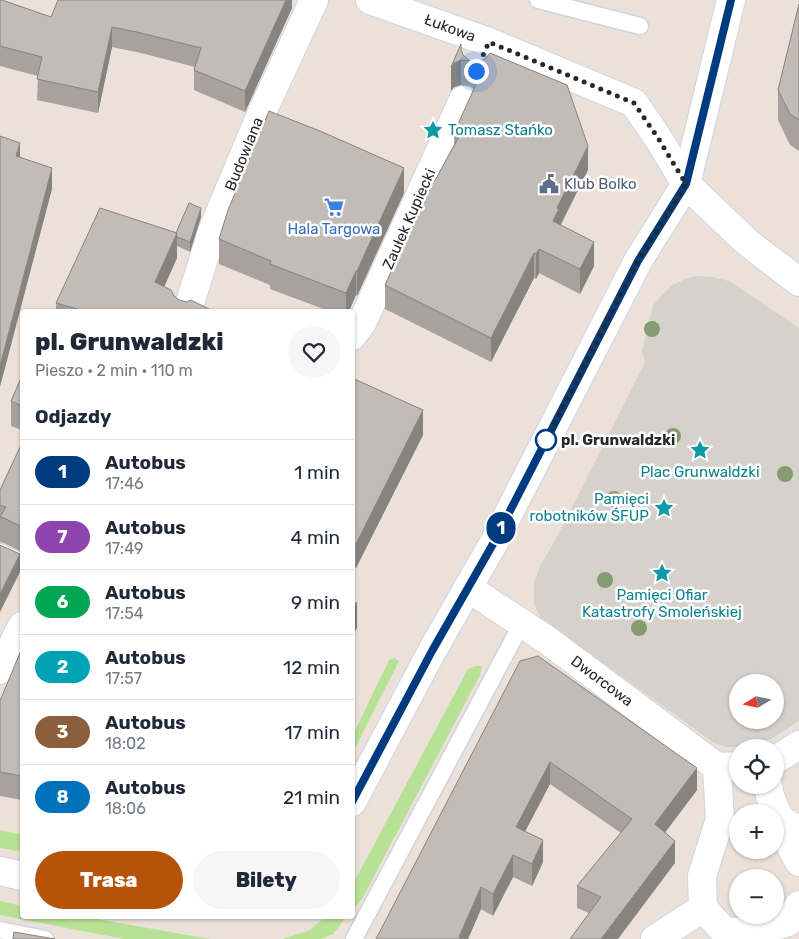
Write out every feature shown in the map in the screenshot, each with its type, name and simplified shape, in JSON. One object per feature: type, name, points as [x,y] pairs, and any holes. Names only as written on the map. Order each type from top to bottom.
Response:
[{"type":"street","name":"Budowlana","points":[[196,308],[213,229],[262,110],[314,0]]},
{"type":"street","name":"Łukowa","points":[[370,0],[484,53],[634,103],[686,184]]},
{"type":"street","points":[[355,796],[432,651],[493,544],[638,261],[686,184],[731,0]]},
{"type":"street","name":"Zaułek Kupiecki","points":[[355,332],[362,323],[463,100]]},
{"type":"street","points":[[686,184],[747,242],[799,282]]},
{"type":"street","name":"Dworcowa","points":[[468,588],[547,640],[727,767]]},
{"type":"street","points":[[0,670],[20,630]]},
{"type":"street","points":[[784,754],[799,745]]},
{"type":"street","points":[[727,767],[729,818],[702,876],[703,908],[725,932],[758,931],[788,922],[799,905]]},
{"type":"street","points":[[784,822],[790,845],[799,862]]},
{"type":"street","points":[[0,871],[20,876]]},
{"type":"street","points":[[655,939],[703,908]]},
{"type":"lane","points":[[538,0],[640,26]]},
{"type":"lane","points":[[0,552],[20,561]]},
{"type":"lane","points":[[354,939],[522,623]]},
{"type":"lane","points":[[0,930],[45,939]]},
{"type":"green space","points":[[395,658],[399,661],[355,748],[355,731],[389,660]]},
{"type":"green space","points":[[482,666],[480,675],[362,899],[355,908],[355,880],[468,669]]},
{"type":"green space","points":[[0,830],[20,835],[20,852],[0,848]]},
{"type":"green space","points":[[0,901],[20,906],[20,919],[0,915]]},
{"type":"green space","points":[[21,919],[97,919],[210,939],[124,939]]},
{"type":"green space","points":[[323,919],[345,919],[333,934],[321,939],[283,939],[310,930]]},
{"type":"shaded area","name":"Plac Grunwaldzki","points":[[697,276],[729,281],[799,328],[799,721],[771,739],[729,739],[729,747],[714,743],[546,622],[540,617],[534,604],[534,582],[541,564],[556,539],[645,362],[642,351],[653,305],[671,286],[685,279]]},
{"type":"building","points":[[0,0],[51,17],[58,0],[286,0],[245,91],[194,70],[201,48],[112,27],[98,92],[37,79],[42,57],[0,46]]},
{"type":"building","points":[[799,4],[799,120],[790,114],[778,90]]},
{"type":"building","points":[[461,44],[463,55],[470,61],[461,60],[454,63],[451,67]]},
{"type":"building","points":[[490,53],[567,85],[588,146],[557,208],[559,209],[553,221],[594,242],[580,269],[539,249],[536,254],[534,253],[491,338],[385,285],[432,181],[434,182],[460,135],[454,133],[477,82],[478,73],[470,61],[477,62],[485,59]]},
{"type":"building","points":[[269,111],[404,168],[346,293],[270,264],[271,261],[219,239],[228,210]]},
{"type":"building","points":[[0,136],[20,143],[16,156],[52,168],[0,366]]},
{"type":"building","points":[[189,203],[201,208],[190,242],[177,237],[176,233]]},
{"type":"building","points":[[100,208],[177,233],[155,282],[171,290],[179,300],[187,302],[191,300],[209,309],[77,309],[56,303]]},
{"type":"building","points":[[355,379],[423,410],[355,544]]},
{"type":"building","points":[[20,381],[20,405],[11,401]]},
{"type":"building","points":[[20,447],[20,526],[0,517],[6,507],[0,505],[0,490]]},
{"type":"building","points":[[0,545],[20,554],[0,594]]},
{"type":"building","points":[[20,653],[20,776],[0,772],[0,701]]},
{"type":"building","points":[[538,656],[697,768],[655,824],[675,841],[601,939],[570,939],[601,897],[577,886],[632,819],[550,762],[516,827],[543,840],[532,864],[513,855],[493,894],[481,887],[459,937],[461,939],[376,939],[520,661]]},
{"type":"building","points":[[14,932],[55,939],[13,939]]},
{"type":"bus line","name":"1","points":[[355,796],[432,651],[493,544],[638,261],[686,184],[731,0]]},
{"type":"place","name":"Tomasz Stańko","points":[[433,130]]},
{"type":"place","name":"Klub Bolko","points":[[549,184]]},
{"type":"place","name":"Hala Targowa","points":[[334,207]]},
{"type":"place","name":"pl. Grunwaldzki","points":[[546,440]]},
{"type":"place","name":"Plac Grunwaldzki","points":[[700,450]]},
{"type":"place","name":"Pamięci robotników ŚFUP","points":[[664,508]]},
{"type":"place","name":"Pamięci Ofiar Katastrofy Smoleńskiej","points":[[662,573]]},
{"type":"route","points":[[476,71],[489,42],[634,103],[686,184],[638,261],[546,440]]}]
